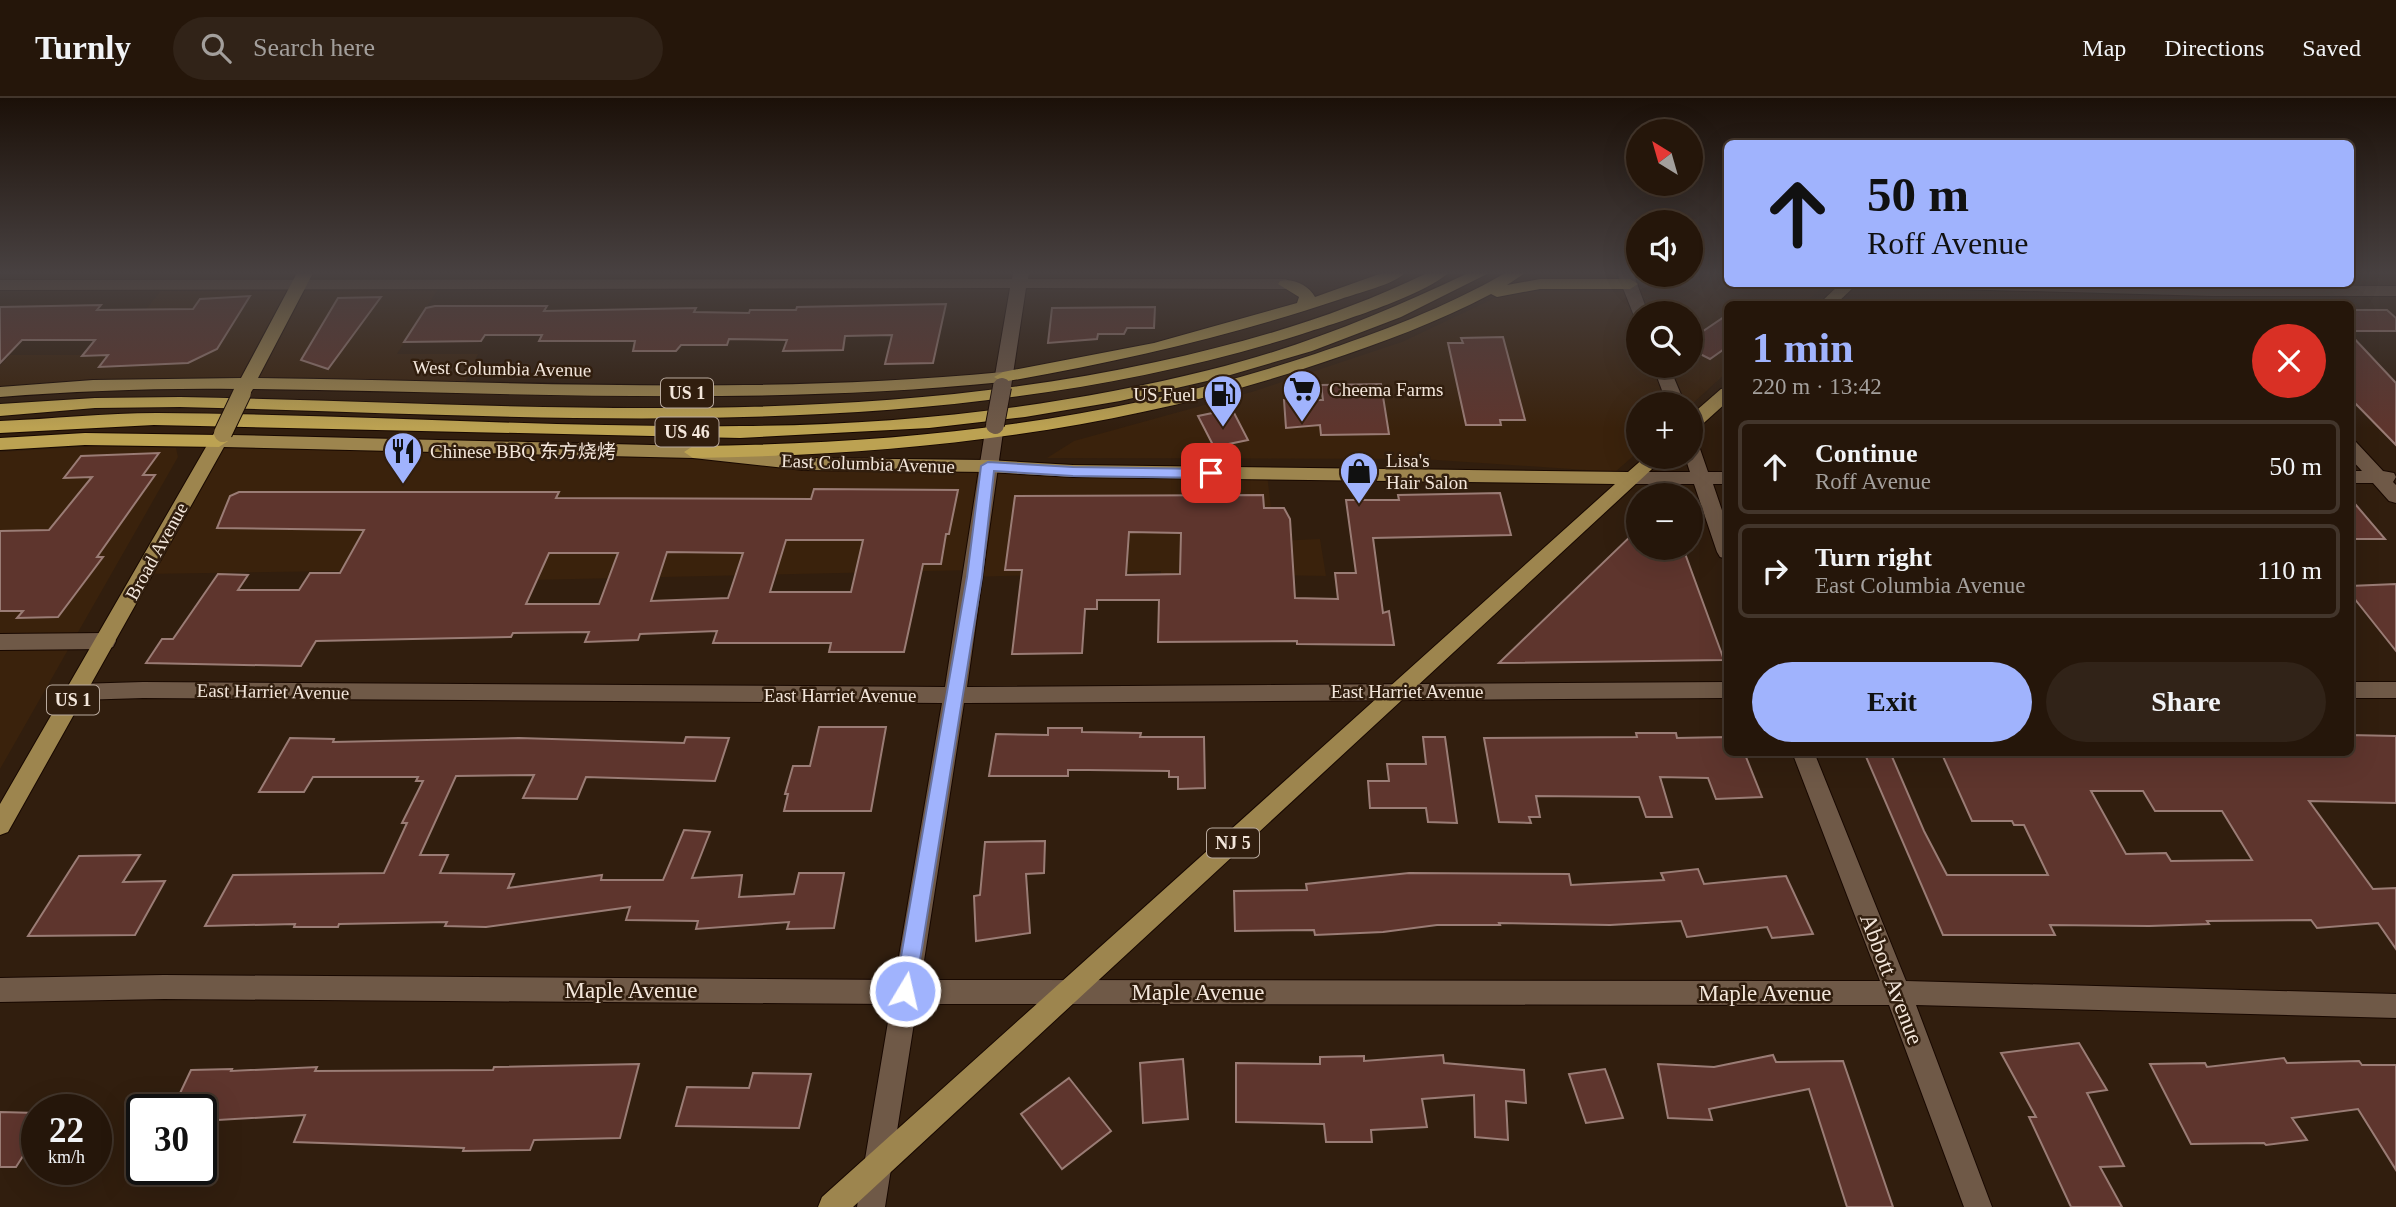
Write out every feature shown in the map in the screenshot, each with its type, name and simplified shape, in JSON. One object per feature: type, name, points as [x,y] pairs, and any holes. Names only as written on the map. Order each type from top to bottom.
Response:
[{"type":"highway","name":"US 1","points":[[1003,382],[1147,351],[1243,325]]},
{"type":"highway","name":"US 46","points":[[0,410],[95,403],[180,402],[718,414],[845,411],[928,405],[1051,389],[1207,356],[1311,325]]},
{"type":"highway","name":"US 46","points":[[0,427],[154,419],[740,432],[838,430],[945,421],[1095,399],[1238,366],[1367,325]]},
{"type":"highway","points":[[693,452],[870,447],[1118,414],[1248,382],[1343,351],[1407,325]]},
{"type":"highway","points":[[0,443],[221,437]]},
{"type":"main road","name":"Broad Avenue","points":[[0,825],[221,437],[278,325]]},
{"type":"main road","name":"West Columbia Avenue","points":[[0,392],[121,383],[244,388],[761,394],[1003,382]]},
{"type":"main road","points":[[1703,414],[1724,396]]},
{"type":"main road","name":"East Columbia Avenue","points":[[221,437],[693,452],[804,464],[988,466],[1087,472],[1632,478]]},
{"type":"main road","name":"NJ 5","points":[[832,1207],[878,1168],[1642,469]]},
{"type":"street","points":[[871,1207],[974,577],[988,466],[1013,325]]},
{"type":"street","points":[[2354,449],[2387,477],[2396,497]]},
{"type":"street","points":[[1697,469],[1724,544]]},
{"type":"street","points":[[2354,477],[2387,477]]},
{"type":"street","name":"East Columbia Avenue","points":[[1632,478],[1724,478]]},
{"type":"street","points":[[0,642],[106,640]]},
{"type":"street","name":"East Harriet Avenue","points":[[78,691],[955,695],[1398,690],[1724,690]]},
{"type":"street","points":[[2354,690],[2396,690]]},
{"type":"street","name":"Abbott Avenue","points":[[1805,756],[1898,993],[1978,1207]]},
{"type":"street","name":"Maple Avenue","points":[[0,990],[178,987],[1898,993],[2396,1006]]},
{"type":"shaded area","points":[[133,325],[416,325],[397,354],[478,354],[463,388],[208,382],[0,392],[0,366],[10,355],[108,355]]},
{"type":"shaded area","points":[[1438,325],[1626,325],[1626,378],[1703,378],[1703,325],[1724,325],[1724,375],[1703,394],[1626,392],[1626,462],[1615,472],[1422,459],[1047,458],[1074,441],[1255,391],[1402,342]]},
{"type":"shaded area","points":[[219,441],[693,452],[804,464],[1267,474],[1275,541],[1320,539],[1326,576],[1268,575],[1161,594],[1161,571],[974,577],[974,570],[358,584],[350,573],[340,571],[144,574]]},
{"type":"shaded area","points":[[94,446],[176,448],[178,457],[0,769],[0,452]]},
{"type":"building","points":[[0,325],[232,325],[217,349],[188,363],[99,367],[108,355],[82,356],[95,340],[22,340],[0,363]]},
{"type":"building","points":[[322,325],[361,325],[328,369],[301,360]]},
{"type":"building","points":[[415,325],[941,325],[933,363],[885,364],[892,335],[845,336],[843,350],[783,351],[787,340],[729,339],[727,345],[681,345],[676,351],[633,351],[635,341],[539,341],[542,335],[485,335],[481,341],[404,342]]},
{"type":"building","points":[[1050,325],[1154,325],[1154,328],[1127,328],[1124,334],[1098,334],[1097,339],[1048,343]]},
{"type":"building","points":[[1713,325],[1724,325],[1724,349],[1710,359],[1703,356],[1703,331]]},
{"type":"building","points":[[2354,325],[2396,325],[2396,331],[2354,331]]},
{"type":"building","points":[[1503,337],[1525,420],[1500,420],[1501,425],[1466,425],[1448,343],[1463,343],[1461,338]]},
{"type":"building","points":[[2354,338],[2396,383],[2396,445],[2354,402]]},
{"type":"building","points":[[1381,384],[1389,434],[1321,435],[1320,425],[1286,428],[1284,400],[1323,400],[1321,385]]},
{"type":"building","name":"US Fuel","points":[[1232,409],[1248,440],[1214,447],[1198,416]]},
{"type":"building","points":[[159,453],[143,475],[155,475],[97,557],[103,557],[58,617],[17,618],[23,611],[0,611],[0,531],[49,530],[92,477],[64,478],[81,456]]},
{"type":"building","points":[[814,489],[958,490],[941,564],[923,564],[904,652],[829,652],[831,643],[713,643],[717,631],[640,634],[638,640],[585,642],[589,632],[513,633],[511,637],[316,641],[301,666],[146,663],[162,639],[173,639],[218,574],[248,575],[238,590],[299,590],[310,573],[340,573],[364,530],[217,528],[230,496],[239,492],[559,492],[556,498],[811,499]],"holes":[[[786,540],[863,540],[851,592],[770,592]],[[667,552],[743,553],[728,598],[651,601]],[[549,553],[618,553],[599,604],[526,604]]]},
{"type":"building","points":[[1500,493],[1511,535],[1373,538],[1383,613],[1389,611],[1394,645],[1297,644],[1297,641],[1158,642],[1159,600],[1097,600],[1097,609],[1085,609],[1082,653],[1012,654],[1022,570],[1005,570],[1015,496],[1263,495],[1264,508],[1284,508],[1290,519],[1295,598],[1338,599],[1335,573],[1356,573],[1346,500],[1399,500],[1398,495]],"holes":[[[1129,532],[1181,533],[1180,574],[1126,575]]]},
{"type":"building","points":[[2354,503],[2385,539],[2354,539]]},
{"type":"building","points":[[1626,541],[1626,560],[1687,560],[1724,660],[1499,663]]},
{"type":"building","points":[[2396,584],[2396,651],[2354,598],[2354,586]]},
{"type":"building","points":[[819,727],[886,727],[871,811],[784,811],[788,794],[785,794],[793,766],[810,766]]},
{"type":"building","points":[[1048,728],[1082,728],[1082,732],[1141,733],[1140,737],[1204,737],[1205,788],[1178,789],[1178,777],[1169,777],[1169,771],[1068,770],[1068,776],[989,776],[996,734],[1048,735]]},
{"type":"building","points":[[1636,733],[1676,733],[1677,738],[1724,737],[1724,756],[1746,756],[1762,797],[1716,799],[1708,778],[1660,777],[1672,817],[1646,817],[1639,797],[1536,796],[1540,817],[1529,817],[1531,823],[1499,822],[1484,738],[1637,737]]},
{"type":"building","points":[[2354,735],[2396,736],[2396,803],[2309,801],[2373,889],[2396,888],[2396,949],[2378,923],[2317,928],[2311,920],[2207,921],[2209,924],[2149,926],[2050,925],[2055,935],[1943,935],[1866,756],[1892,756],[1924,831],[1947,875],[2048,875],[2024,825],[2014,825],[2012,821],[1972,821],[1943,756],[2354,756]],"holes":[[[2091,791],[2143,791],[2155,811],[2222,811],[2252,860],[2171,861],[2166,853],[2126,854]]]},
{"type":"building","points":[[686,737],[729,738],[715,781],[586,777],[577,799],[523,798],[534,775],[456,776],[420,855],[448,855],[440,873],[514,874],[508,888],[602,875],[601,880],[663,880],[684,830],[710,832],[692,878],[742,875],[739,897],[794,894],[799,873],[844,873],[834,928],[787,929],[789,922],[696,929],[698,921],[626,920],[630,907],[486,927],[445,926],[447,922],[339,924],[338,927],[294,927],[295,924],[205,926],[233,875],[384,873],[407,823],[402,823],[423,781],[416,781],[418,777],[313,777],[304,792],[259,792],[290,738],[334,739],[333,742],[519,738],[684,743]]},
{"type":"building","points":[[1423,737],[1445,737],[1457,823],[1428,822],[1426,808],[1370,808],[1368,781],[1389,781],[1387,764],[1426,764]]},
{"type":"building","points":[[1045,841],[1044,873],[1026,874],[1030,933],[976,941],[974,896],[980,895],[985,842]]},
{"type":"building","points":[[140,855],[123,882],[165,881],[135,935],[28,936],[79,856]]},
{"type":"building","points":[[1698,869],[1704,884],[1786,876],[1813,934],[1772,938],[1767,927],[1687,937],[1681,921],[1610,925],[1437,925],[1383,932],[1315,935],[1314,930],[1235,931],[1234,891],[1307,890],[1306,884],[1409,873],[1569,874],[1571,885],[1664,880],[1661,873]]},
{"type":"building","points":[[2079,1043],[2107,1090],[2087,1093],[2124,1166],[2100,1167],[2122,1207],[2071,1207],[2029,1117],[2036,1117],[2001,1053]]},
{"type":"building","points":[[1443,1055],[1444,1063],[1524,1070],[1526,1103],[1506,1101],[1508,1140],[1475,1137],[1474,1095],[1422,1099],[1427,1127],[1371,1130],[1372,1142],[1326,1142],[1324,1124],[1236,1122],[1236,1063],[1320,1064],[1320,1057],[1364,1056],[1364,1061]]},
{"type":"building","points":[[1773,1055],[1776,1062],[1843,1061],[1893,1207],[1847,1207],[1809,1089],[1709,1109],[1712,1120],[1668,1118],[1658,1064],[1714,1067]]},
{"type":"building","points":[[2284,1058],[2287,1063],[2359,1061],[2362,1065],[2396,1065],[2396,1170],[2358,1109],[2292,1118],[2307,1140],[2266,1145],[2191,1144],[2150,1064],[2205,1063],[2207,1067]]},
{"type":"building","points":[[1183,1059],[1188,1119],[1143,1123],[1140,1063]]},
{"type":"building","points":[[639,1064],[620,1138],[534,1140],[530,1150],[463,1151],[464,1148],[294,1142],[305,1115],[217,1120],[217,1094],[180,1094],[191,1070],[317,1067],[315,1071],[493,1070],[494,1067]]},
{"type":"building","points":[[1605,1069],[1623,1118],[1586,1123],[1569,1074]]},
{"type":"building","points":[[753,1073],[811,1074],[799,1128],[676,1126],[687,1087],[749,1088]]},
{"type":"building","points":[[1069,1078],[1111,1131],[1062,1169],[1021,1114]]},
{"type":"building","points":[[0,1112],[21,1113],[21,1159],[16,1167],[0,1167]]},
{"type":"place","name":"Cheema Farms","points":[[1302,423]]},
{"type":"place","name":"US Fuel","points":[[1223,428]]},
{"type":"place","name":"Chinese BBQ 东方烧烤","points":[[403,485]]},
{"type":"place","name":"Lisa's Hair Salon","points":[[1359,505]]},
{"type":"route","points":[[905,991],[974,577],[988,466],[1073,471],[1211,473]]}]
